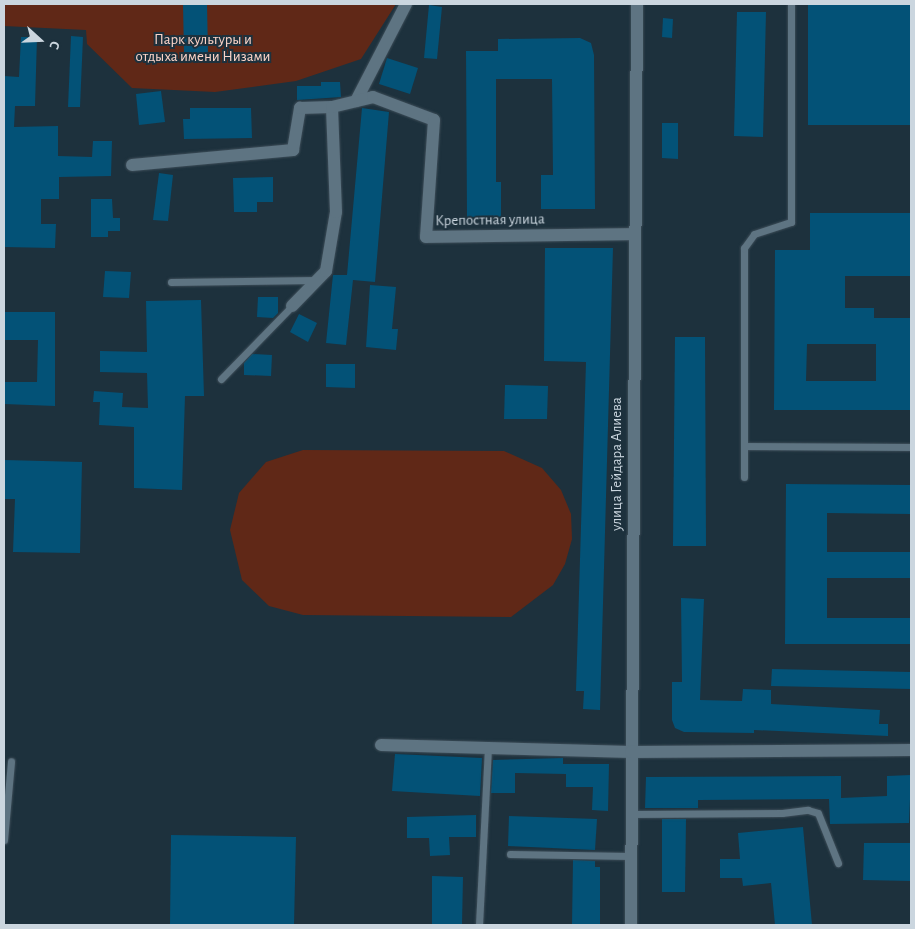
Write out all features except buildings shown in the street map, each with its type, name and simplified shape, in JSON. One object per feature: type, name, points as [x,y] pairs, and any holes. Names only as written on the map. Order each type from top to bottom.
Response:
[{"type":"street","points":[[356,101],[406,4]]},
{"type":"street","name":"улица Гейдара Алиева","points":[[631,925],[637,4]]},
{"type":"street","name":"Крепостная улица","points":[[132,165],[293,150],[300,108],[332,107],[373,97],[434,120],[426,237],[636,234]]},
{"type":"street","points":[[292,306],[326,271],[336,212],[332,107]]},
{"type":"street","points":[[381,745],[488,750],[632,752],[911,750]]},
{"type":"lane","points":[[744,477],[744,248],[754,234],[791,222],[791,4]]},
{"type":"lane","points":[[171,282],[318,280]]},
{"type":"lane","points":[[221,379],[292,306]]},
{"type":"lane","points":[[744,446],[911,447]]},
{"type":"lane","points":[[480,925],[488,750]]},
{"type":"lane","points":[[4,840],[11,761]]},
{"type":"lane","points":[[631,814],[782,814],[808,810],[818,813],[838,863]]},
{"type":"lane","points":[[510,854],[631,856]]},
{"type":"green space","name":"Парк культуры и отдыха имени Низами","points":[[4,4],[396,4],[361,59],[296,81],[215,92],[132,88],[87,44],[86,30],[4,26]]},
{"type":"green space","points":[[303,450],[504,451],[542,468],[561,490],[571,514],[572,539],[565,564],[553,585],[511,617],[303,615],[269,606],[242,580],[230,530],[239,493],[266,462]]}]
